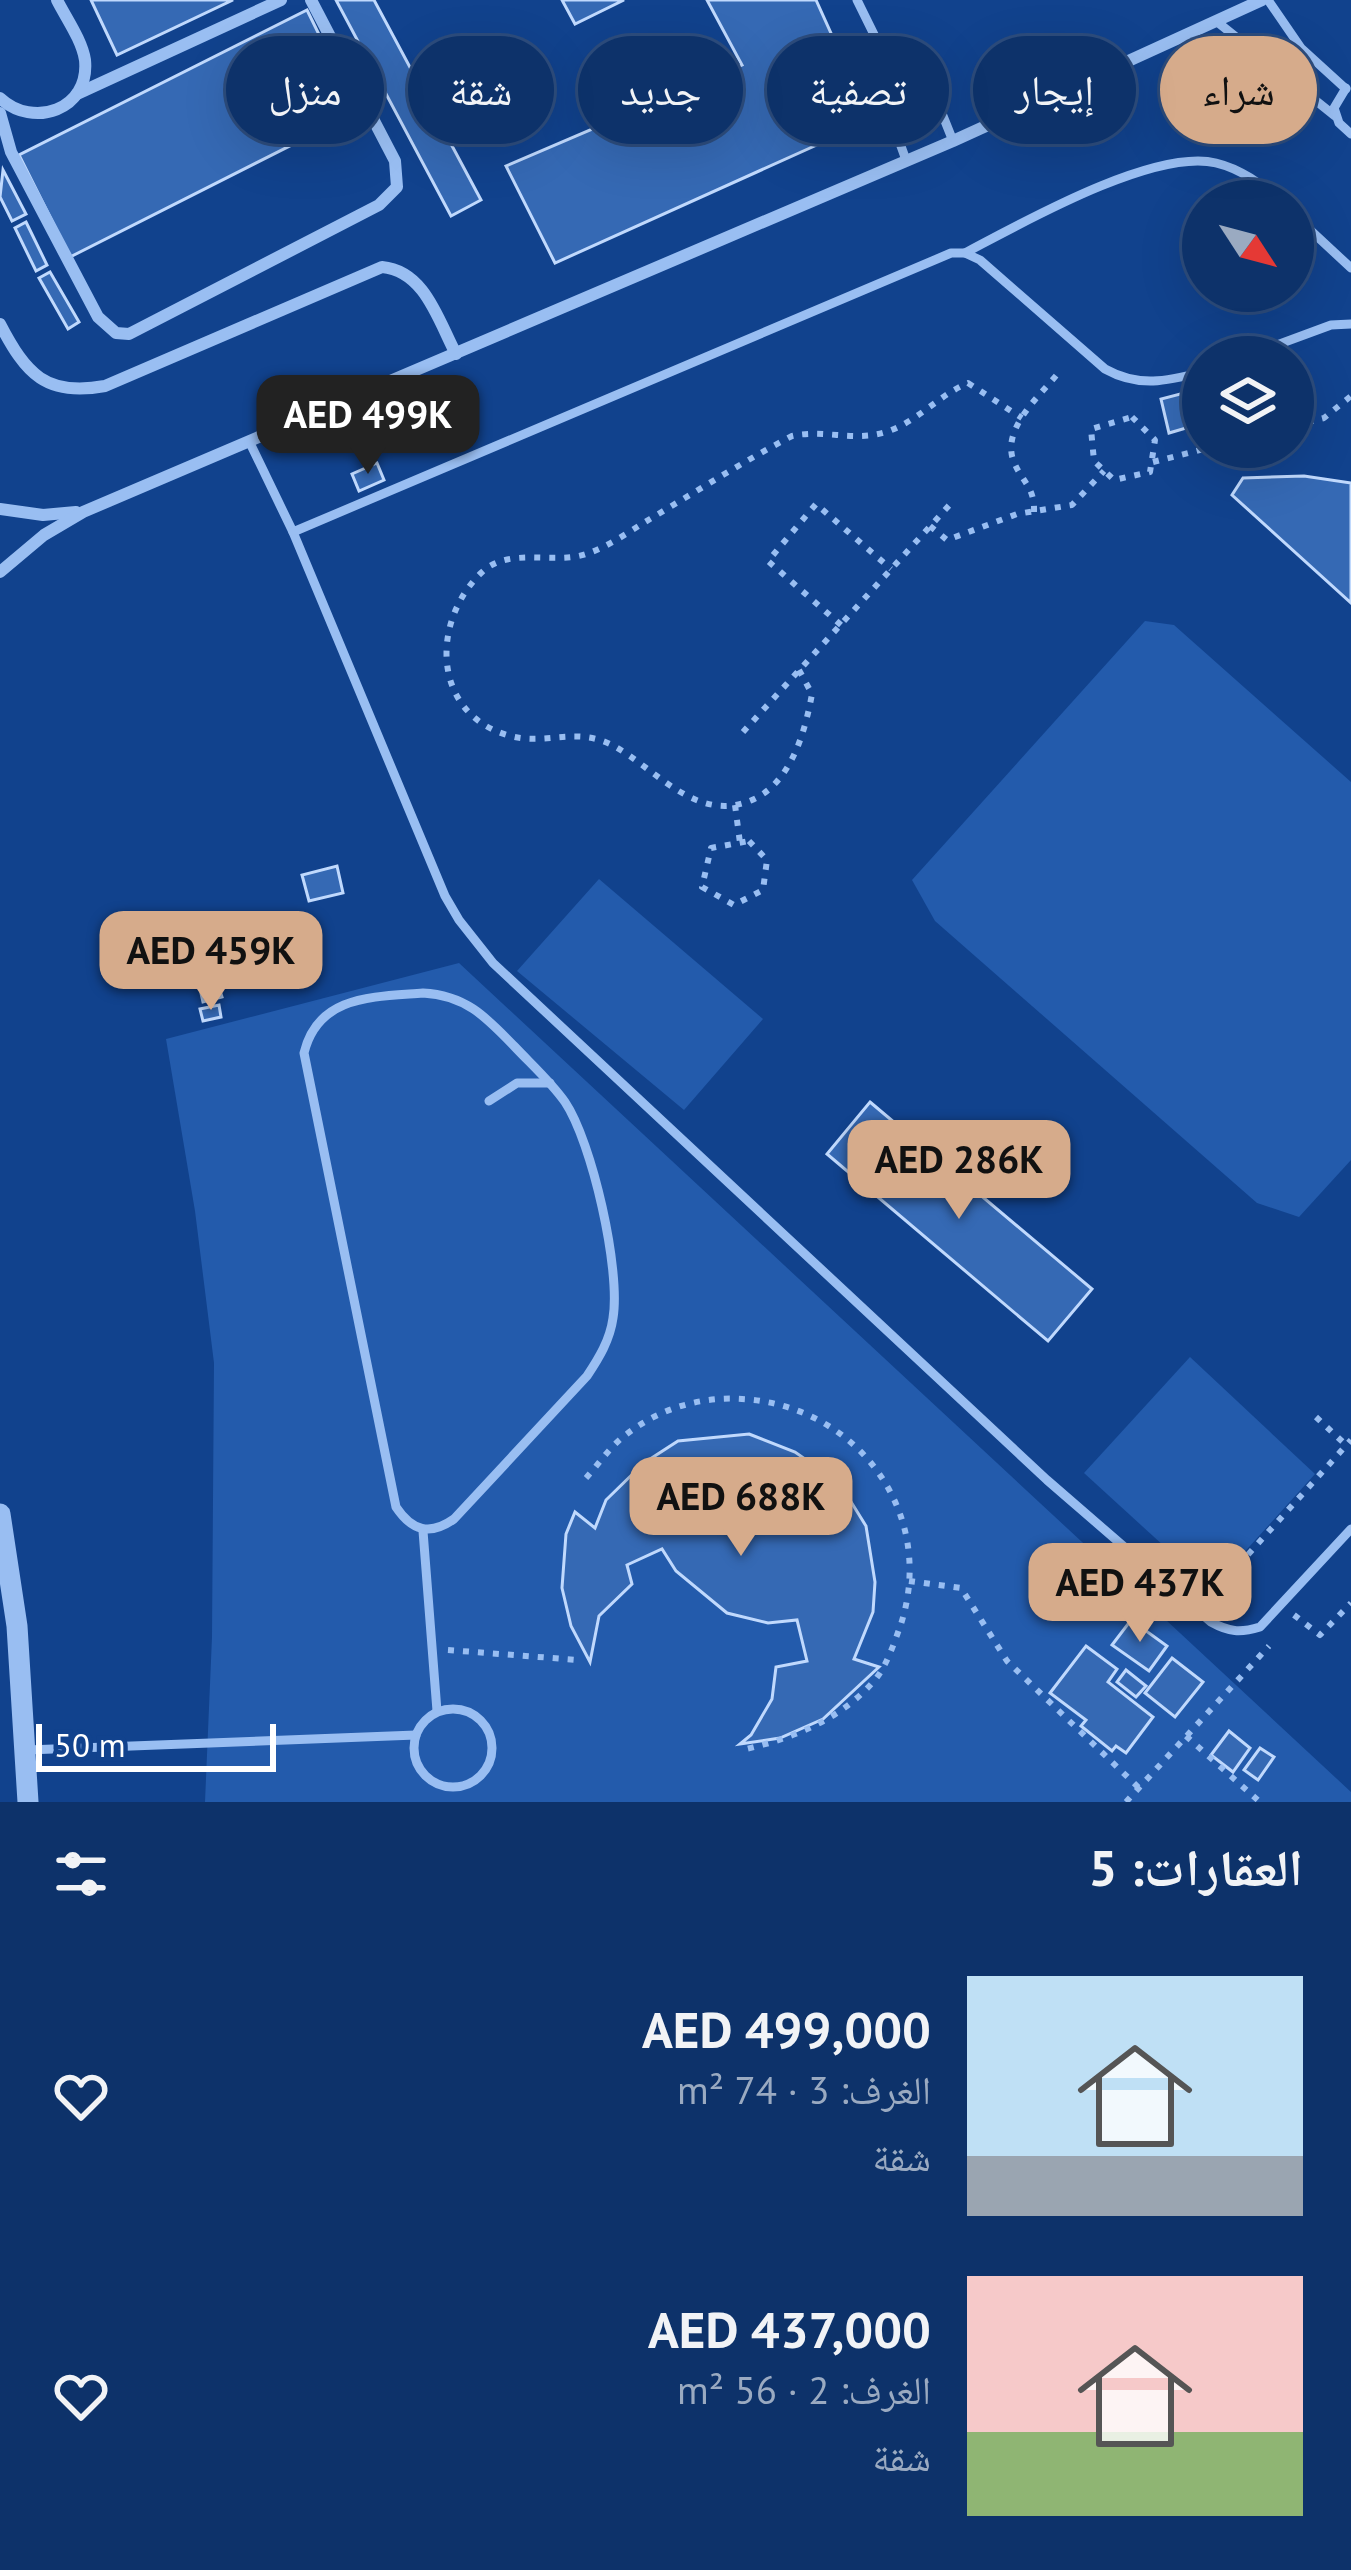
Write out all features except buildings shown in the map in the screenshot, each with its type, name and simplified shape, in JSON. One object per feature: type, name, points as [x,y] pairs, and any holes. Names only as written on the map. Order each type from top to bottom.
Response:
[{"type":"street","points":[[57,0],[83,51],[83,81],[76,94]]},
{"type":"street","points":[[0,98],[22,113],[53,113],[76,94],[280,0]]},
{"type":"street","points":[[0,113],[11,152],[98,317],[116,333],[128,334],[379,205],[397,187],[395,161],[311,0]]},
{"type":"street","points":[[0,572],[44,535],[83,512],[953,141],[1265,0]]},
{"type":"street","points":[[0,325],[21,362],[38,378],[59,388],[82,390],[105,386],[382,267],[409,274],[420,284],[456,354]]},
{"type":"street","points":[[0,509],[43,515],[83,512]]},
{"type":"street","points":[[0,1514],[17,1627],[28,1802]]},
{"type":"lane","points":[[857,0],[876,36]]},
{"type":"lane","points":[[1265,0],[1301,48],[1348,87],[1336,100],[1335,116]]},
{"type":"lane","points":[[1216,21],[1351,134]]},
{"type":"lane","points":[[949,131],[953,141]]},
{"type":"lane","points":[[901,144],[907,160]]},
{"type":"lane","points":[[293,532],[938,258],[965,253],[1124,179],[1182,161],[1213,162],[1253,180]]},
{"type":"lane","points":[[1314,234],[1351,268]]},
{"type":"lane","points":[[965,253],[980,260],[1105,369],[1144,383],[1182,376]]},
{"type":"lane","points":[[1302,336],[1330,326],[1351,325]]},
{"type":"lane","points":[[250,443],[293,532],[445,896],[475,943],[1047,1480],[1226,1630],[1260,1627],[1351,1529]]},
{"type":"lane","points":[[439,994],[482,1012],[565,1102],[586,1147],[614,1286],[613,1318],[604,1349],[552,1418],[454,1519],[440,1529],[423,1531],[406,1523],[396,1507],[305,1071],[308,1036],[318,1021],[348,1001],[439,994]]},
{"type":"lane","points":[[489,1101],[517,1083],[550,1083]]},
{"type":"lane","points":[[423,1531],[437,1711]]},
{"type":"lane","points":[[457,1708],[475,1715],[488,1730],[493,1748],[488,1768],[474,1782],[456,1788],[436,1785],[421,1772],[414,1754],[416,1735],[437,1711],[457,1708]]},
{"type":"lane","points":[[27,1750],[416,1735]]},
{"type":"lane","points":[[435,1802],[436,1785]]},
{"type":"path","points":[[1034,512],[1034,490],[1014,463],[1012,436],[1059,372]]},
{"type":"path","points":[[799,670],[812,694],[794,758],[770,789],[735,805],[700,802],[680,794],[594,737],[511,737],[481,725],[465,711],[443,661],[445,641],[470,587],[492,565],[585,555],[792,436],[862,437],[890,431],[968,383],[1022,418]]},
{"type":"path","points":[[1314,421],[1351,396]]},
{"type":"path","points":[[1132,417],[1155,440],[1153,462],[1150,472],[1114,480],[1094,461],[1091,429],[1132,417]]},
{"type":"path","points":[[1153,462],[1182,455]]},
{"type":"path","points":[[930,526],[947,540],[994,521],[1072,505],[1104,471]]},
{"type":"path","points":[[743,732],[954,500]]},
{"type":"path","points":[[841,625],[768,561],[816,503],[891,568]]},
{"type":"path","points":[[735,805],[740,843]]},
{"type":"path","points":[[749,841],[767,860],[763,890],[734,905],[702,887],[711,848],[740,843],[749,841]]},
{"type":"path","points":[[586,1478],[621,1438],[667,1410],[718,1397],[772,1400],[822,1419],[863,1452],[893,1496],[909,1546],[909,1598],[893,1648],[875,1680],[812,1729],[746,1749]]},
{"type":"path","points":[[1198,1610],[1349,1442],[1316,1418]]},
{"type":"path","points":[[909,1581],[961,1588],[1007,1661],[1138,1788]]},
{"type":"path","points":[[1281,1606],[1321,1635],[1351,1603]]},
{"type":"path","points":[[1126,1802],[1280,1634]]},
{"type":"path","points":[[433,1649],[578,1660]]},
{"type":"path","points":[[1186,1736],[1260,1802]]},
{"type":"shaded area","points":[[1145,621],[1174,625],[1351,782],[1351,1160],[1299,1217],[1257,1203],[935,921],[912,880]]},
{"type":"shaded area","points":[[599,879],[763,1019],[684,1110],[517,971]]},
{"type":"shaded area","points":[[459,963],[1351,1792],[1351,1802],[205,1802],[212,1637],[214,1363],[166,1039]]},
{"type":"shaded area","points":[[1190,1357],[1315,1474],[1211,1589],[1084,1473]]}]
